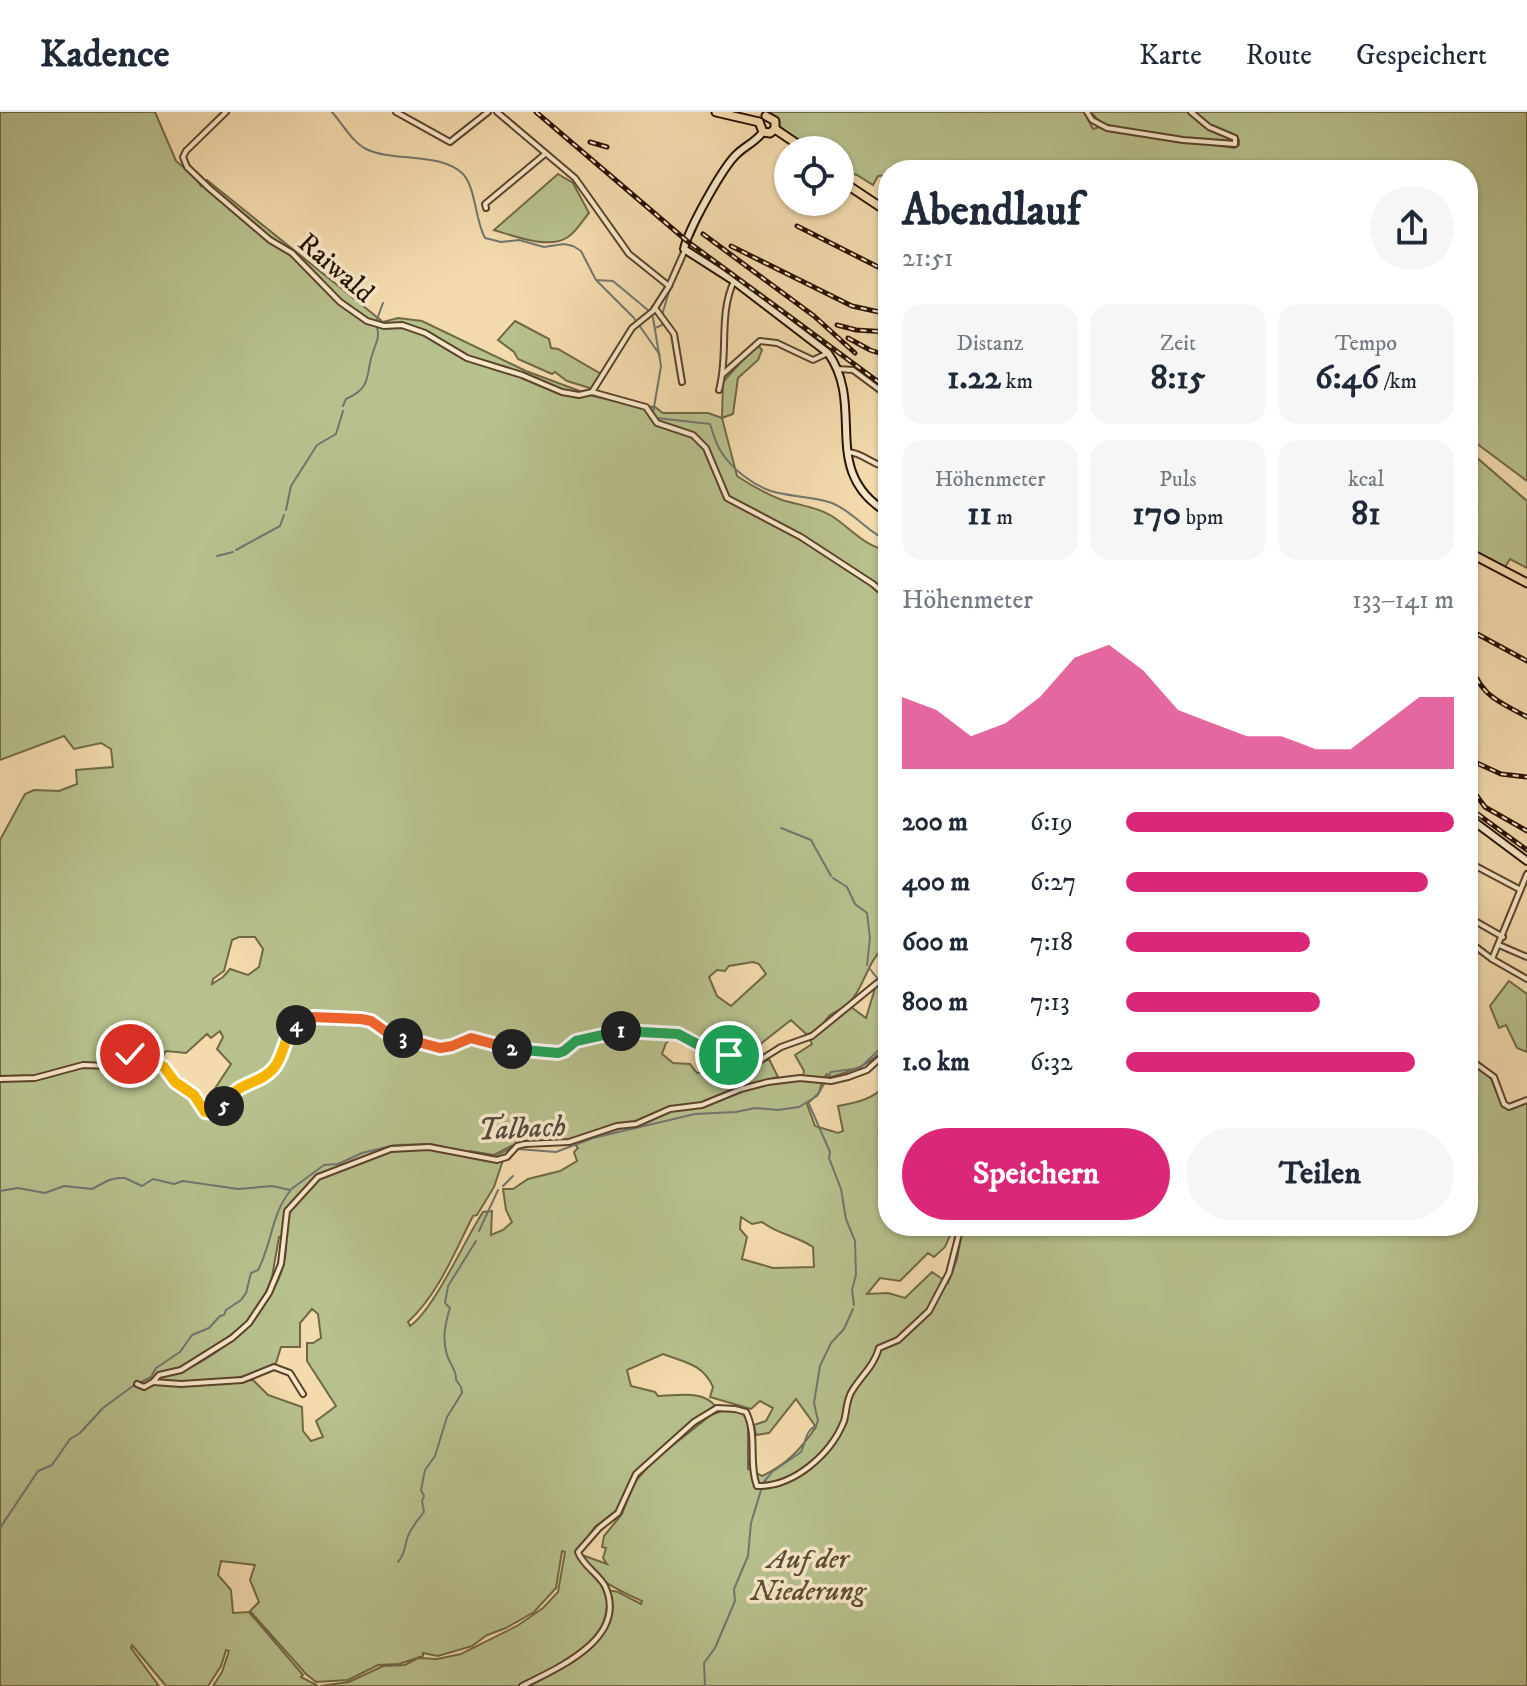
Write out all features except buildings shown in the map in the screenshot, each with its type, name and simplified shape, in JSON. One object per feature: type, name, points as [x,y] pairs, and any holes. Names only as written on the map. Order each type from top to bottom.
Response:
[{"type":"main road","points":[[716,112],[773,118],[775,129],[785,136]]},
{"type":"main road","points":[[763,117],[763,132],[735,156],[721,177],[685,244],[685,250],[734,281],[828,353],[838,369],[846,400],[846,452],[850,468],[858,485],[878,506]]},
{"type":"main road","points":[[763,132],[770,133],[775,129]]},
{"type":"main road","points":[[854,189],[878,205]]},
{"type":"main road","points":[[1478,557],[1527,583]]},
{"type":"main road","points":[[1478,824],[1527,861]]},
{"type":"street","name":"Raiwald","points":[[226,112],[186,151],[183,157],[187,167],[270,240],[292,253],[340,302],[376,325],[402,325],[425,333],[475,362],[522,375],[562,392],[579,395],[592,392],[646,407],[657,423],[693,435],[706,448],[727,498],[801,537],[878,588]]},
{"type":"street","points":[[396,112],[450,142],[488,112]]},
{"type":"street","points":[[497,112],[579,183],[629,254],[669,286]]},
{"type":"street","points":[[1087,112],[1092,120],[1107,128],[1183,140],[1235,144],[1235,138],[1209,127],[1191,112]]},
{"type":"street","points":[[486,208],[485,204],[545,154]]},
{"type":"street","points":[[592,392],[632,328],[654,310],[685,250]]},
{"type":"street","points":[[719,390],[723,374],[727,297],[734,281]]},
{"type":"street","points":[[654,310],[674,334],[682,382]]},
{"type":"street","points":[[723,374],[760,341],[777,343],[813,360],[828,353]]},
{"type":"street","points":[[838,369],[853,370],[878,389]]},
{"type":"street","points":[[846,452],[859,453],[878,464]]},
{"type":"street","points":[[1478,867],[1519,889]]},
{"type":"street","points":[[1492,959],[1527,874]]},
{"type":"street","points":[[1478,923],[1503,937]]},
{"type":"street","points":[[1499,945],[1527,957]]},
{"type":"street","points":[[1478,948],[1527,979]]},
{"type":"street","points":[[0,1079],[35,1078],[83,1065],[110,1066],[133,1053],[160,1064],[175,1082],[194,1095],[205,1112],[214,1113],[237,1089],[272,1071],[292,1028],[304,1020],[321,1017],[367,1020],[392,1036],[440,1048],[471,1038],[510,1049],[558,1053],[587,1038],[625,1030],[673,1033],[708,1050],[753,1063],[765,1059],[781,1047],[812,1036],[878,983]]},
{"type":"street","points":[[137,1384],[144,1387],[157,1376],[181,1370],[232,1338],[249,1323],[264,1302],[281,1264],[287,1211],[318,1177],[391,1149],[429,1147],[487,1160],[509,1154],[517,1146],[569,1142],[617,1126],[636,1124],[670,1109],[702,1105],[768,1082],[800,1078],[831,1081],[867,1070],[878,1060]]},
{"type":"street","points":[[1478,1065],[1494,1077],[1504,1104],[1509,1107],[1527,1100]]},
{"type":"street","points":[[522,1686],[568,1663],[601,1633],[608,1621],[607,1586],[580,1558],[579,1549],[618,1513],[636,1474],[704,1415],[720,1408],[746,1412],[753,1425],[757,1486],[791,1479],[816,1461],[843,1422],[852,1390],[870,1368],[879,1348],[898,1340],[929,1311],[949,1273],[958,1236]]},
{"type":"street","points":[[153,1382],[181,1384],[242,1380],[274,1367],[290,1373],[303,1394]]},
{"type":"green space","name":"Auf der Niederung","points":[[0,112],[155,112],[176,161],[201,186],[207,180],[383,322],[398,318],[422,321],[526,371],[593,396],[655,407],[663,413],[708,413],[722,418],[737,476],[776,498],[824,512],[878,547],[878,954],[860,988],[848,1004],[829,1016],[814,1032],[806,1034],[791,1020],[754,1049],[762,1058],[749,1062],[708,1049],[676,1032],[656,1033],[626,1028],[605,1031],[607,1035],[623,1031],[653,1037],[674,1036],[666,1043],[662,1054],[673,1063],[690,1064],[697,1073],[760,1064],[769,1059],[778,1077],[737,1088],[698,1104],[676,1107],[640,1121],[563,1141],[557,1124],[531,1128],[532,1142],[511,1146],[494,1155],[470,1151],[466,1157],[503,1160],[494,1187],[477,1215],[473,1216],[429,1298],[408,1322],[410,1326],[439,1290],[483,1212],[492,1211],[491,1235],[512,1222],[506,1210],[503,1189],[513,1189],[528,1179],[560,1171],[577,1161],[574,1152],[578,1148],[573,1142],[629,1126],[668,1111],[690,1108],[751,1087],[790,1079],[822,1082],[819,1093],[807,1104],[815,1126],[838,1133],[843,1131],[838,1106],[866,1099],[878,1092],[878,1236],[950,1236],[945,1247],[934,1257],[928,1253],[900,1281],[880,1278],[867,1294],[888,1293],[905,1298],[932,1272],[948,1283],[961,1236],[1478,1236],[1478,1067],[1489,1074],[1502,1105],[1509,1107],[1527,1100],[1527,1686],[320,1686],[349,1682],[383,1666],[405,1665],[418,1658],[437,1659],[461,1654],[517,1626],[543,1608],[558,1592],[565,1552],[562,1551],[556,1588],[534,1612],[487,1635],[472,1646],[438,1656],[423,1653],[423,1656],[399,1664],[378,1665],[348,1680],[316,1682],[306,1674],[250,1611],[259,1602],[250,1580],[255,1565],[221,1561],[218,1575],[231,1590],[233,1613],[249,1612],[303,1675],[301,1677],[318,1686],[213,1686],[222,1672],[229,1651],[226,1650],[221,1666],[208,1686],[166,1686],[132,1645],[131,1648],[159,1686],[0,1686],[0,840],[25,794],[34,790],[59,791],[77,784],[76,770],[113,767],[111,749],[101,743],[74,749],[64,736],[0,760]],"holes":[[[255,937],[263,949],[259,967],[248,975],[230,969],[212,984],[213,979],[224,971],[232,940]],[[753,962],[759,964],[766,974],[731,1006],[717,996],[709,977],[717,970],[725,971],[729,966]],[[220,1031],[223,1037],[217,1049],[231,1064],[214,1090],[226,1099],[238,1087],[266,1073],[281,1061],[270,1075],[237,1091],[222,1112],[206,1115],[167,1072],[140,1057],[140,1052],[160,1060],[166,1051],[186,1053],[207,1034],[211,1038]],[[741,1217],[752,1224],[762,1222],[800,1240],[813,1247],[814,1267],[773,1268],[742,1259],[747,1237],[740,1229]],[[286,1236],[285,1259],[278,1281],[252,1321],[215,1353],[175,1374],[174,1371],[226,1339],[248,1321],[263,1300],[272,1277],[279,1237]],[[312,1309],[318,1314],[321,1338],[307,1343],[307,1361],[336,1406],[316,1421],[323,1437],[311,1441],[303,1431],[302,1407],[268,1395],[253,1380],[189,1386],[175,1384],[175,1381],[200,1382],[241,1377],[265,1369],[276,1363],[281,1347],[300,1347],[300,1323]],[[663,1354],[704,1373],[713,1387],[710,1397],[751,1409],[760,1401],[773,1408],[766,1421],[754,1425],[756,1435],[769,1433],[796,1399],[816,1427],[792,1456],[762,1476],[748,1469],[748,1422],[742,1412],[727,1409],[711,1415],[653,1461],[634,1483],[622,1514],[604,1536],[602,1547],[606,1548],[603,1558],[607,1564],[582,1555],[599,1578],[642,1601],[641,1604],[608,1590],[607,1624],[595,1640],[602,1626],[607,1602],[601,1583],[577,1552],[595,1527],[621,1507],[629,1483],[641,1466],[703,1414],[716,1407],[711,1401],[697,1396],[658,1396],[655,1392],[631,1386],[627,1370]]]},
{"type":"green space","points":[[770,112],[1084,112],[1093,129],[1099,127],[1234,148],[1239,145],[1239,140],[1213,128],[1193,112],[1527,112],[1527,481],[1478,444],[1478,160],[878,160],[878,176],[873,185],[854,174],[854,136],[792,136],[779,126]]},
{"type":"green space","points":[[1091,112],[1189,112],[1201,124],[1233,139],[1233,142],[1189,140],[1131,131],[1103,123]]},
{"type":"green space","points":[[558,174],[573,183],[589,213],[571,235],[560,241],[542,242],[494,230]]},
{"type":"green space","points":[[515,321],[549,339],[551,348],[601,374],[593,389],[518,359],[498,340]]},
{"type":"green space","points":[[757,344],[762,350],[758,360],[738,378],[733,414],[722,418],[723,382]]},
{"type":"green space","points":[[1478,459],[1527,501],[1527,568],[1510,559],[1505,567],[1478,554]]},
{"type":"green space","points":[[1509,981],[1527,994],[1527,1052],[1517,1048],[1506,1025],[1499,1028],[1490,1006]]},
{"type":"green space","points":[[876,985],[878,1054],[862,1066],[831,1077],[827,1074],[824,1078],[803,1076],[804,1071],[795,1055],[812,1044],[810,1039],[851,1007],[866,1018]]},
{"type":"waterway","points":[[332,112],[366,149],[441,162],[462,173],[470,186],[485,238],[501,242],[519,240],[544,247],[564,244],[581,251],[596,280],[613,281],[649,311],[653,318],[661,366],[653,413],[657,418],[710,424],[726,459],[750,481],[771,491],[832,503],[878,536]]},
{"type":"waterway","points":[[693,236],[721,180],[744,153]]},
{"type":"waterway","points":[[597,281],[634,318],[660,355]]},
{"type":"waterway","points":[[662,315],[671,285]]},
{"type":"waterway","points":[[376,322],[383,303]]},
{"type":"waterway","points":[[655,328],[662,325],[662,320]]},
{"type":"waterway","points":[[343,406],[346,399],[360,390],[367,380],[378,337],[377,327]]},
{"type":"waterway","points":[[286,510],[291,486],[317,445],[336,434],[343,411]]},
{"type":"waterway","points":[[236,550],[280,526],[284,515]]},
{"type":"waterway","points":[[217,556],[233,552]]},
{"type":"waterway","points":[[781,828],[811,840],[831,876]]},
{"type":"waterway","points":[[833,878],[847,887],[855,904],[867,913],[870,938],[867,965]]},
{"type":"waterway","points":[[870,969],[877,978]]},
{"type":"waterway","name":"Talbach","points":[[518,1149],[556,1152],[593,1138],[695,1114],[799,1107],[817,1096],[831,1072],[860,1068],[878,1051]]},
{"type":"waterway","points":[[809,1104],[830,1152],[846,1219],[855,1241],[854,1305]]},
{"type":"waterway","name":"Talbach","points":[[0,1191],[18,1188],[45,1193],[64,1186],[92,1189],[118,1178],[142,1186],[153,1179],[174,1184],[183,1181],[238,1189],[272,1186],[290,1190],[324,1165],[338,1164],[362,1153],[395,1145],[430,1144],[466,1152]]},
{"type":"waterway","name":"Talbach","points":[[488,1156],[496,1156],[511,1148]]},
{"type":"waterway","points":[[503,1186],[513,1176]]},
{"type":"waterway","points":[[479,1231],[498,1190]]},
{"type":"waterway","points":[[0,1528],[38,1471],[52,1465],[70,1439],[80,1433],[103,1408],[151,1377],[156,1368],[180,1352],[192,1335],[209,1328],[241,1300],[251,1273],[258,1270],[263,1260],[279,1210],[290,1191]]},
{"type":"waterway","points":[[398,1562],[410,1532],[424,1512],[421,1490],[425,1470],[435,1456],[447,1417],[462,1393],[445,1349],[450,1308],[445,1303],[448,1286],[476,1241]]},
{"type":"waterway","points":[[763,1483],[772,1472],[801,1452],[808,1434],[816,1426],[818,1421],[814,1403],[820,1366],[853,1309]]},
{"type":"waterway","points":[[705,1686],[704,1663],[715,1648],[735,1601],[734,1589],[748,1556],[751,1523],[761,1490]]},
{"type":"railway","points":[[536,112],[687,241],[878,382]]},
{"type":"railway","points":[[590,142],[607,147]]},
{"type":"railway","points":[[797,226],[878,267]]},
{"type":"railway","points":[[703,234],[814,316],[855,353]]},
{"type":"railway","points":[[731,246],[852,306],[878,312]]},
{"type":"railway","points":[[837,325],[878,331]]},
{"type":"railway","points":[[848,338],[878,353]]},
{"type":"railway","points":[[1478,634],[1527,661]]},
{"type":"railway","points":[[1478,680],[1489,694],[1527,717]]},
{"type":"railway","points":[[1478,764],[1501,774],[1527,777]]},
{"type":"railway","points":[[1478,798],[1485,807],[1527,831]]},
{"type":"railway","points":[[1478,814],[1527,850]]},
{"type":"route","points":[[130,1054],[142,1055],[164,1067],[175,1082],[194,1095],[205,1112],[209,1113],[219,1111],[244,1084],[272,1071],[292,1028],[313,1017],[367,1020],[392,1036],[440,1048],[471,1038],[510,1049],[558,1053],[576,1041],[631,1030],[678,1034],[708,1050],[729,1055]]}]
